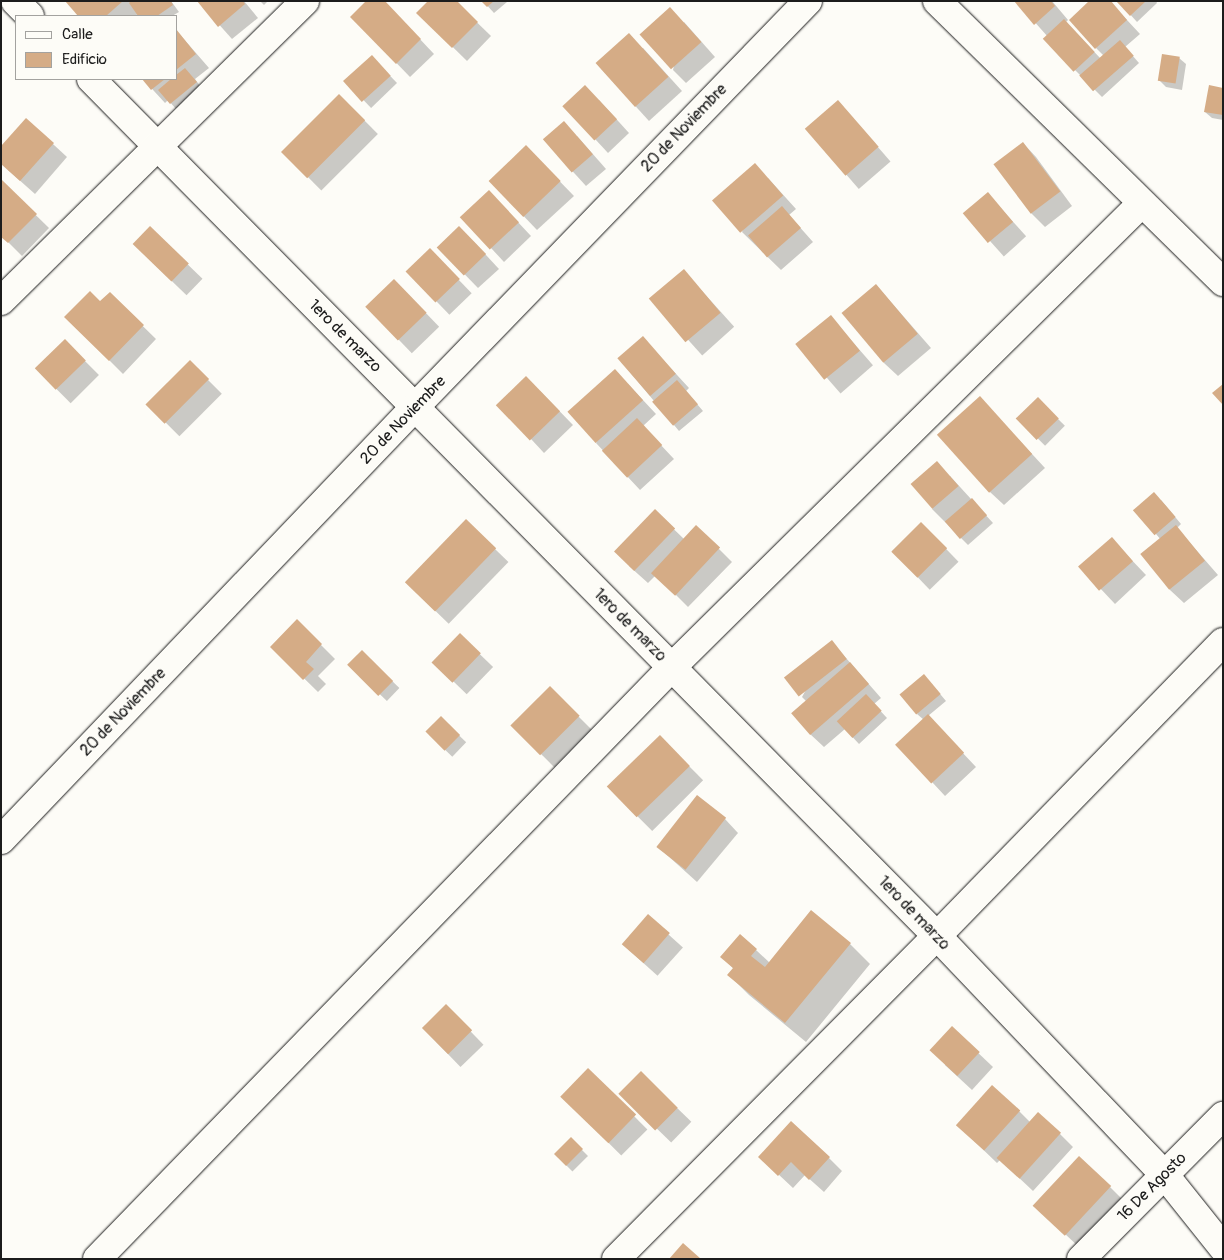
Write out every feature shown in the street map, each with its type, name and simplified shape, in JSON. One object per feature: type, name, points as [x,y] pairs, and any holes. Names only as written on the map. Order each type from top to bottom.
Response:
[{"type":"street","points":[[15,1],[29,15]]},
{"type":"street","points":[[1,301],[305,1]]},
{"type":"street","name":"20 de Noviembre","points":[[1,840],[415,407],[808,1]]},
{"type":"street","points":[[937,1],[1223,282]]},
{"type":"street","name":"1ero de marzo","points":[[92,80],[938,936],[1164,1174]]},
{"type":"street","points":[[97,1259],[672,667],[1142,203]]},
{"type":"street","points":[[616,1259],[938,936],[1223,642]]},
{"type":"street","name":"16 De Agosto","points":[[1080,1259],[1223,1116]]},
{"type":"street","points":[[1164,1174],[1223,1248]]},
{"type":"building","points":[[65,1],[123,1],[107,15],[77,15]]},
{"type":"building","points":[[131,1],[171,1],[173,5],[158,15],[137,15],[129,3]]},
{"type":"building","points":[[197,1],[243,1],[245,4],[218,27]]},
{"type":"building","points":[[366,1],[385,1],[421,39],[396,64],[350,17]]},
{"type":"building","points":[[428,1],[457,1],[478,22],[452,48],[416,13]]},
{"type":"building","points":[[481,1],[494,1],[487,7]]},
{"type":"building","points":[[1014,1],[1051,1],[1055,6],[1034,25]]},
{"type":"building","points":[[1089,1],[1111,1],[1127,20],[1095,49],[1069,20]]},
{"type":"building","points":[[1116,1],[1146,1],[1130,16]]},
{"type":"building","points":[[670,7],[701,42],[671,69],[640,34]]},
{"type":"building","points":[[1064,19],[1095,52],[1073,72],[1043,39]]},
{"type":"building","points":[[178,32],[196,54],[178,68]]},
{"type":"building","points":[[629,33],[668,77],[635,107],[596,63]]},
{"type":"building","points":[[1120,40],[1134,56],[1093,91],[1079,75]]},
{"type":"building","points":[[1162,54],[1180,57],[1176,83],[1158,81]]},
{"type":"building","points":[[372,55],[391,76],[362,102],[343,81]]},
{"type":"building","points":[[185,68],[197,82],[170,104],[158,90],[170,80],[178,80],[178,73]]},
{"type":"building","points":[[143,80],[164,80],[151,90]]},
{"type":"building","points":[[585,85],[617,119],[594,141],[562,106]]},
{"type":"building","points":[[1209,85],[1223,88],[1223,115],[1204,112]]},
{"type":"building","points":[[339,94],[365,120],[307,178],[281,152]]},
{"type":"building","points":[[838,100],[879,147],[845,176],[805,129]]},
{"type":"building","points":[[26,118],[54,143],[20,181],[1,164],[1,146]]},
{"type":"building","points":[[564,121],[593,154],[572,173],[543,139]]},
{"type":"building","points":[[1023,142],[1060,192],[1031,214],[993,164]]},
{"type":"building","points":[[526,145],[561,181],[523,217],[489,181]]},
{"type":"building","points":[[755,163],[783,195],[740,233],[712,200]]},
{"type":"building","points":[[1,179],[37,214],[8,243],[1,237]]},
{"type":"building","points":[[489,190],[519,222],[490,249],[460,217]]},
{"type":"building","points":[[988,192],[1013,222],[988,243],[963,213]]},
{"type":"building","points":[[782,206],[801,228],[767,257],[748,236]]},
{"type":"building","points":[[150,226],[189,264],[171,281],[133,244]]},
{"type":"building","points":[[459,226],[486,254],[464,276],[437,248]]},
{"type":"building","points":[[430,248],[460,279],[435,303],[406,272]]},
{"type":"building","points":[[684,269],[721,313],[685,342],[649,299]]},
{"type":"building","points":[[394,279],[427,313],[398,341],[365,307]]},
{"type":"building","points":[[876,284],[918,334],[883,363],[842,313]]},
{"type":"building","points":[[90,291],[100,301],[110,292],[144,325],[109,361],[64,317]]},
{"type":"building","points":[[831,315],[860,351],[824,380],[795,344]]},
{"type":"building","points":[[643,336],[676,374],[650,396],[617,358]]},
{"type":"building","points":[[65,339],[86,361],[56,390],[35,368]]},
{"type":"building","points":[[190,360],[209,379],[165,424],[145,405]]},
{"type":"building","points":[[615,369],[643,400],[596,443],[567,412]]},
{"type":"building","points":[[526,376],[560,411],[530,440],[496,405]]},
{"type":"building","points":[[677,380],[698,404],[673,426],[652,402]]},
{"type":"building","points":[[1223,384],[1223,405],[1212,393]]},
{"type":"building","points":[[980,396],[1032,454],[989,493],[937,435]]},
{"type":"building","points":[[1038,397],[1059,419],[1037,440],[1016,419]]},
{"type":"building","points":[[637,418],[662,445],[627,478],[602,451]]},
{"type":"building","points":[[937,461],[959,486],[932,509],[911,484]]},
{"type":"building","points":[[1154,492],[1176,517],[1155,535],[1133,510]]},
{"type":"building","points":[[972,498],[987,515],[960,539],[945,522]]},
{"type":"building","points":[[655,509],[675,528],[634,571],[614,551]]},
{"type":"building","points":[[466,519],[496,548],[435,611],[405,582]]},
{"type":"building","points":[[921,522],[947,548],[917,578],[891,552]]},
{"type":"building","points":[[696,525],[720,548],[675,596],[651,573]]},
{"type":"building","points":[[1176,525],[1205,561],[1169,590],[1140,554]]},
{"type":"building","points":[[1112,537],[1133,561],[1099,591],[1078,567]]},
{"type":"building","points":[[297,619],[322,644],[306,662],[314,669],[303,680],[270,647]]},
{"type":"building","points":[[460,633],[481,653],[452,683],[432,662]]},
{"type":"building","points":[[832,640],[847,659],[799,696],[784,678]]},
{"type":"building","points":[[362,650],[393,681],[378,696],[347,665]]},
{"type":"building","points":[[850,662],[869,684],[810,735],[791,713]]},
{"type":"building","points":[[924,674],[941,694],[916,714],[899,695]]},
{"type":"building","points":[[550,686],[580,716],[540,755],[510,726]]},
{"type":"building","points":[[866,694],[882,711],[852,738],[837,721]]},
{"type":"building","points":[[928,714],[964,753],[931,783],[895,745]]},
{"type":"building","points":[[441,716],[460,735],[445,751],[425,732]]},
{"type":"building","points":[[660,735],[690,766],[637,817],[607,786]]},
{"type":"building","points":[[697,795],[726,818],[686,870],[656,847]]},
{"type":"building","points":[[811,910],[851,943],[785,1023],[727,975],[733,968],[720,957],[740,934],[757,949],[751,956],[765,967]]},
{"type":"building","points":[[648,914],[670,933],[644,963],[622,944]]},
{"type":"building","points":[[446,1004],[472,1030],[448,1054],[422,1028]]},
{"type":"building","points":[[952,1026],[980,1052],[957,1076],[929,1050]]},
{"type":"building","points":[[588,1068],[636,1115],[608,1143],[560,1097]]},
{"type":"building","points":[[641,1071],[678,1108],[655,1130],[618,1094]]},
{"type":"building","points":[[992,1085],[1020,1110],[984,1151],[956,1125]]},
{"type":"building","points":[[1038,1112],[1061,1133],[1020,1179],[997,1158]]},
{"type":"building","points":[[791,1121],[830,1157],[809,1180],[791,1162],[778,1176],[758,1157]]},
{"type":"building","points":[[571,1137],[583,1149],[566,1166],[554,1154]]},
{"type":"building","points":[[1079,1156],[1111,1186],[1065,1236],[1033,1206]]},
{"type":"building","points":[[683,1243],[701,1259],[669,1259]]}]
